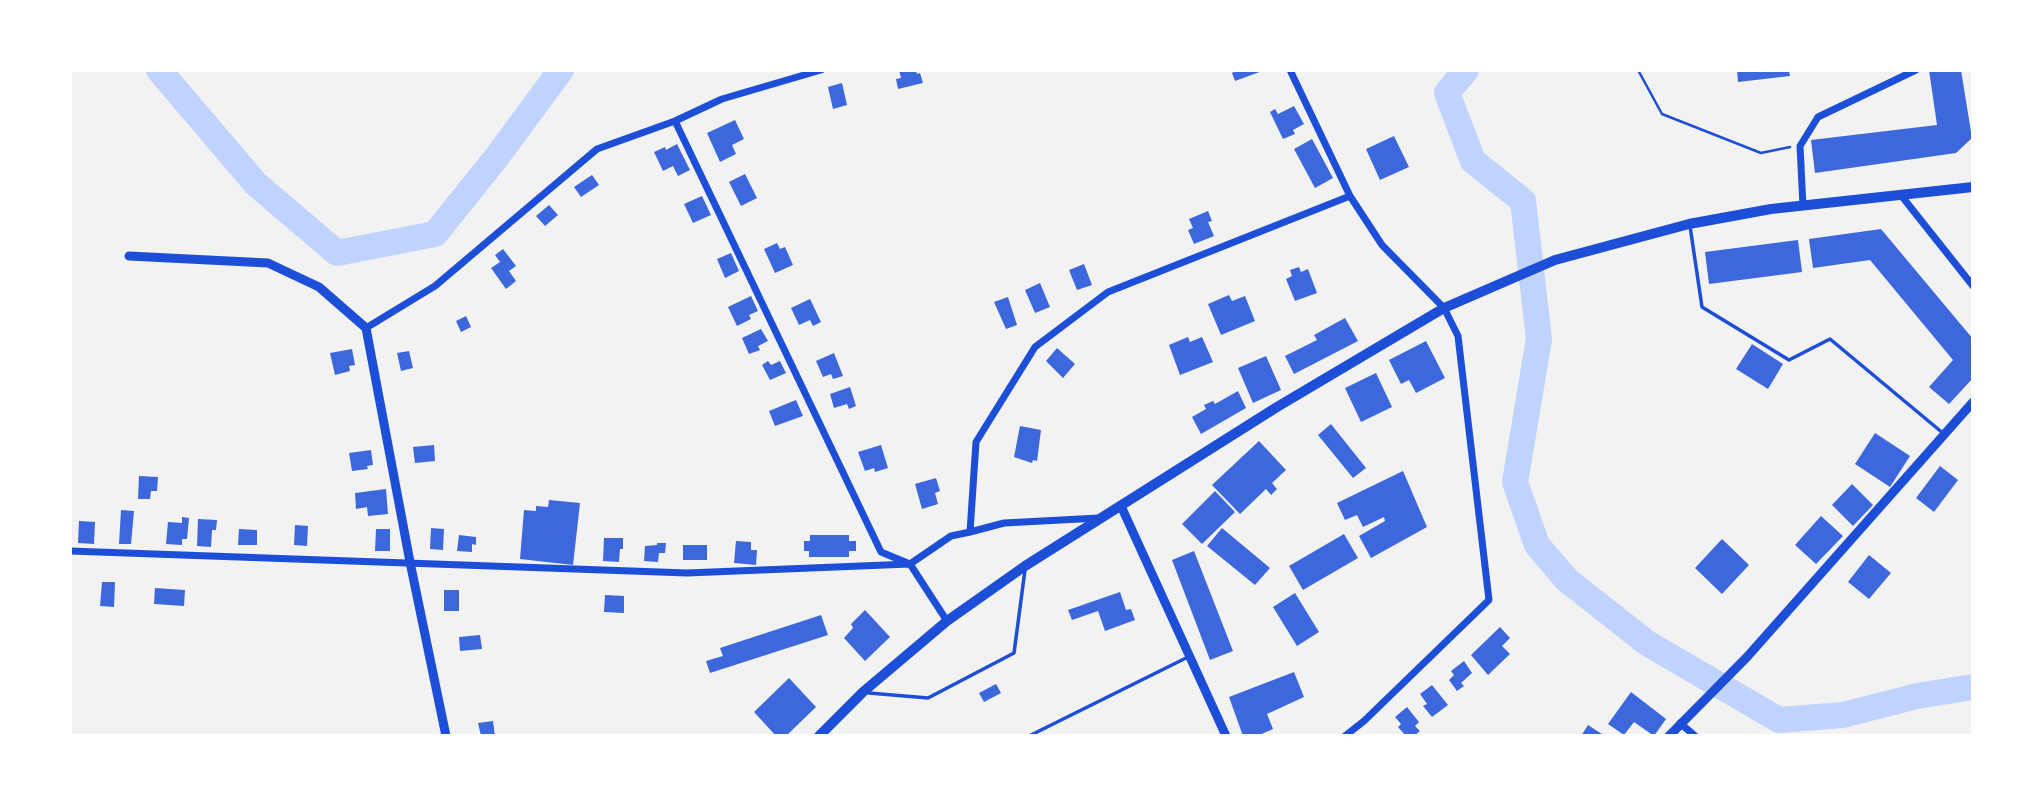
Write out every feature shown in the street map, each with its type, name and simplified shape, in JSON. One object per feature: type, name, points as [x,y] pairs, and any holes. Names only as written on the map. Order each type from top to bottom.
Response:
[{"type":"main road","points":[[819,736],[863,692],[947,621],[1025,566],[1277,407],[1444,307],[1555,260],[1689,224],[1771,209],[1973,187]]},
{"type":"street","points":[[366,328],[435,286],[597,149],[675,121],[722,99],[821,70]]},
{"type":"street","points":[[1290,70],[1350,196],[1382,245],[1444,307],[1458,336],[1489,600],[1345,736]]},
{"type":"street","points":[[1803,206],[1800,146],[1818,117],[1916,70]]},
{"type":"street","points":[[675,121],[881,552],[910,564],[947,621]]},
{"type":"street","points":[[1900,194],[1973,286]]},
{"type":"street","points":[[970,531],[975,442],[1035,347],[1108,292],[1350,196]]},
{"type":"street","points":[[129,256],[268,263],[319,287],[366,328],[446,736]]},
{"type":"street","points":[[1669,736],[1746,657],[1973,402]]},
{"type":"street","points":[[1121,506],[1226,736]]},
{"type":"street","points":[[70,551],[687,573],[910,564],[951,536],[970,531],[1004,523],[1104,517]]},
{"type":"street","points":[[1679,723],[1695,736]]},
{"type":"lane","points":[[1689,224],[1702,307],[1789,360],[1830,339],[1944,434]]},
{"type":"lane","points":[[863,692],[929,698],[1014,653],[1025,566]]},
{"type":"lane","points":[[1029,736],[1190,656]]},
{"type":"path","points":[[1638,70],[1662,114],[1761,153],[1800,146]]},
{"type":"building","points":[[899,70],[916,70],[923,83],[898,89],[896,79],[901,78]]},
{"type":"building","points":[[1236,70],[1265,70],[1235,81],[1232,73]]},
{"type":"building","points":[[1737,70],[1789,70],[1790,76],[1738,82]]},
{"type":"building","points":[[1929,70],[1961,70],[1972,138],[1956,153],[1815,173],[1811,140],[1937,125]]},
{"type":"building","points":[[842,83],[847,105],[833,109],[828,87]]},
{"type":"building","points":[[1294,106],[1304,124],[1293,130],[1295,134],[1283,139],[1270,112],[1275,109],[1278,114]]},
{"type":"building","points":[[735,120],[744,139],[732,145],[736,154],[720,162],[707,133]]},
{"type":"building","points":[[1394,136],[1409,167],[1380,180],[1366,149]]},
{"type":"building","points":[[1312,139],[1333,178],[1315,188],[1294,149]]},
{"type":"building","points":[[677,144],[690,170],[678,176],[673,166],[663,171],[654,152]]},
{"type":"building","points":[[745,174],[757,198],[741,206],[729,182]]},
{"type":"building","points":[[592,175],[599,185],[581,197],[574,187]]},
{"type":"building","points":[[702,196],[711,215],[693,223],[684,204]]},
{"type":"building","points":[[549,205],[558,215],[545,226],[536,216]]},
{"type":"building","points":[[1208,211],[1212,221],[1208,222],[1214,236],[1194,244],[1188,230],[1193,228],[1189,219]]},
{"type":"building","points":[[1881,229],[1973,339],[1973,378],[1949,404],[1929,387],[1953,360],[1870,260],[1813,268],[1809,239]]},
{"type":"building","points":[[1798,240],[1802,272],[1709,284],[1705,252]]},
{"type":"building","points":[[777,243],[780,249],[785,247],[793,265],[775,273],[764,249]]},
{"type":"building","points":[[503,249],[516,266],[509,271],[516,281],[506,289],[491,268],[500,262],[495,255]]},
{"type":"building","points":[[731,253],[739,271],[725,278],[717,259]]},
{"type":"building","points":[[1084,264],[1092,285],[1077,290],[1069,270]]},
{"type":"building","points":[[1299,267],[1301,272],[1308,269],[1317,293],[1295,301],[1286,279],[1292,276],[1290,270]]},
{"type":"building","points":[[1040,283],[1050,307],[1035,313],[1025,290]]},
{"type":"building","points":[[1229,295],[1232,301],[1245,296],[1255,321],[1221,335],[1208,304]]},
{"type":"building","points":[[751,296],[758,311],[749,315],[751,319],[737,326],[728,307]]},
{"type":"building","points":[[1008,297],[1017,325],[1006,329],[994,302]]},
{"type":"building","points":[[810,299],[821,322],[813,326],[810,320],[799,325],[791,308]]},
{"type":"building","points":[[466,316],[471,327],[461,332],[456,321]]},
{"type":"building","points":[[1345,318],[1358,341],[1294,374],[1285,356],[1317,340],[1314,335]]},
{"type":"building","points":[[761,329],[768,341],[758,346],[760,350],[749,354],[742,338]]},
{"type":"building","points":[[1188,337],[1190,342],[1202,337],[1213,362],[1180,375],[1169,345]]},
{"type":"building","points":[[1426,341],[1445,378],[1416,393],[1409,380],[1401,384],[1389,360]]},
{"type":"building","points":[[1752,344],[1783,364],[1768,389],[1736,369]]},
{"type":"building","points":[[1057,348],[1075,364],[1063,378],[1046,361]]},
{"type":"building","points":[[352,349],[355,365],[349,366],[350,371],[335,375],[330,353]]},
{"type":"building","points":[[409,351],[413,368],[401,371],[397,353]]},
{"type":"building","points":[[834,353],[843,376],[833,379],[831,374],[823,377],[816,361]]},
{"type":"building","points":[[1266,356],[1281,390],[1253,403],[1238,368]]},
{"type":"building","points":[[768,361],[771,365],[780,361],[786,373],[770,380],[762,365]]},
{"type":"building","points":[[1376,373],[1392,407],[1361,422],[1345,388]]},
{"type":"building","points":[[850,387],[856,406],[849,409],[847,404],[834,408],[830,394]]},
{"type":"building","points":[[1238,391],[1246,408],[1201,434],[1192,417],[1206,409],[1204,405],[1213,401],[1215,404]]},
{"type":"building","points":[[796,400],[803,416],[775,426],[769,411]]},
{"type":"building","points":[[1331,424],[1366,468],[1353,478],[1318,435]]},
{"type":"building","points":[[1020,426],[1041,430],[1037,461],[1033,460],[1032,463],[1014,457]]},
{"type":"building","points":[[1875,433],[1910,456],[1890,487],[1855,464]]},
{"type":"building","points":[[1259,441],[1286,470],[1272,483],[1277,489],[1271,495],[1266,489],[1240,514],[1212,485]]},
{"type":"building","points":[[434,445],[435,461],[415,463],[413,447]]},
{"type":"building","points":[[881,445],[888,468],[875,472],[874,468],[865,471],[858,452]]},
{"type":"building","points":[[371,450],[373,465],[367,466],[368,469],[352,471],[349,453]]},
{"type":"building","points":[[1940,466],[1958,480],[1934,512],[1916,498]]},
{"type":"building","points":[[1403,471],[1427,527],[1371,558],[1359,536],[1385,521],[1384,517],[1363,527],[1357,515],[1345,520],[1337,503]]},
{"type":"building","points":[[139,476],[158,477],[157,491],[151,491],[150,499],[138,499]]},
{"type":"building","points":[[936,478],[940,491],[935,493],[938,504],[922,509],[915,484]]},
{"type":"building","points":[[1852,484],[1873,505],[1853,526],[1832,505]]},
{"type":"building","points":[[386,489],[388,514],[368,516],[367,507],[356,509],[355,493]]},
{"type":"building","points":[[1215,491],[1235,512],[1202,544],[1182,524]]},
{"type":"building","points":[[549,500],[580,503],[573,565],[520,559],[524,510],[536,511],[536,506],[548,507]]},
{"type":"building","points":[[121,510],[134,511],[131,544],[119,544]]},
{"type":"building","points":[[1821,516],[1843,536],[1816,564],[1795,545]]},
{"type":"building","points":[[182,517],[189,518],[187,539],[182,539],[182,545],[166,544],[168,522],[182,523]]},
{"type":"building","points":[[198,519],[217,520],[216,530],[212,530],[211,547],[197,546]]},
{"type":"building","points":[[79,521],[95,522],[94,544],[78,543]]},
{"type":"building","points":[[295,525],[308,526],[307,546],[294,545]]},
{"type":"building","points":[[431,528],[444,529],[443,550],[430,549]]},
{"type":"building","points":[[1222,528],[1270,568],[1255,585],[1207,546]]},
{"type":"building","points":[[239,529],[257,530],[257,545],[238,545]]},
{"type":"building","points":[[376,529],[390,529],[390,551],[375,551]]},
{"type":"building","points":[[1344,534],[1358,558],[1303,590],[1289,566]]},
{"type":"building","points":[[459,535],[476,537],[472,552],[457,551]]},
{"type":"building","points":[[810,535],[849,535],[849,541],[856,541],[856,551],[849,551],[849,557],[809,557],[809,551],[804,551],[804,541],[810,541]]},
{"type":"building","points":[[604,538],[623,538],[619,562],[603,561]]},
{"type":"building","points":[[1722,539],[1749,565],[1722,594],[1695,568]]},
{"type":"building","points":[[736,541],[751,542],[751,550],[757,550],[756,565],[734,563]]},
{"type":"building","points":[[666,543],[665,553],[659,553],[658,562],[644,561],[645,546]]},
{"type":"building","points":[[683,545],[707,545],[707,560],[683,560]]},
{"type":"building","points":[[1194,551],[1233,651],[1210,660],[1172,560]]},
{"type":"building","points":[[1869,555],[1891,573],[1869,599],[1848,582]]},
{"type":"building","points":[[102,582],[115,582],[114,607],[100,606]]},
{"type":"building","points":[[155,588],[185,590],[184,606],[154,604]]},
{"type":"building","points":[[444,590],[459,590],[459,611],[444,611]]},
{"type":"building","points":[[1120,592],[1126,610],[1131,609],[1135,620],[1105,631],[1098,611],[1072,620],[1068,610]]},
{"type":"building","points":[[1295,593],[1319,632],[1297,646],[1273,607]]},
{"type":"building","points":[[605,595],[624,596],[624,613],[604,612]]},
{"type":"building","points":[[865,610],[890,637],[865,661],[844,638],[853,628],[851,624]]},
{"type":"building","points":[[821,615],[828,635],[710,673],[706,661],[723,656],[720,648]]},
{"type":"building","points":[[1500,627],[1510,638],[1502,646],[1510,654],[1488,675],[1471,655]]},
{"type":"building","points":[[480,635],[482,649],[460,651],[459,637]]},
{"type":"building","points":[[1464,661],[1472,673],[1461,683],[1464,686],[1457,691],[1449,680],[1454,675],[1451,671]]},
{"type":"building","points":[[1294,672],[1304,697],[1267,714],[1273,729],[1257,736],[1243,736],[1229,697]]},
{"type":"building","points":[[789,678],[816,707],[786,736],[776,736],[754,712]]},
{"type":"building","points":[[996,684],[1001,693],[984,702],[979,693]]},
{"type":"building","points":[[1432,685],[1448,705],[1432,717],[1423,706],[1427,704],[1420,694]]},
{"type":"building","points":[[1631,692],[1666,719],[1654,736],[1634,722],[1624,735],[1608,724]]},
{"type":"building","points":[[1407,707],[1419,722],[1415,726],[1420,731],[1414,736],[1406,736],[1398,727],[1401,724],[1395,717]]},
{"type":"building","points":[[493,721],[495,736],[481,736],[478,723]]},
{"type":"building","points":[[1588,725],[1605,736],[1581,736]]},
{"type":"waterway","points":[[159,70],[256,184],[337,253],[435,234],[561,70]]},
{"type":"waterway","points":[[1466,70],[1447,93],[1473,161],[1523,201],[1539,339],[1515,482],[1537,545],[1567,580],[1647,643],[1779,720],[1843,715],[1917,696],[1973,687]]}]
